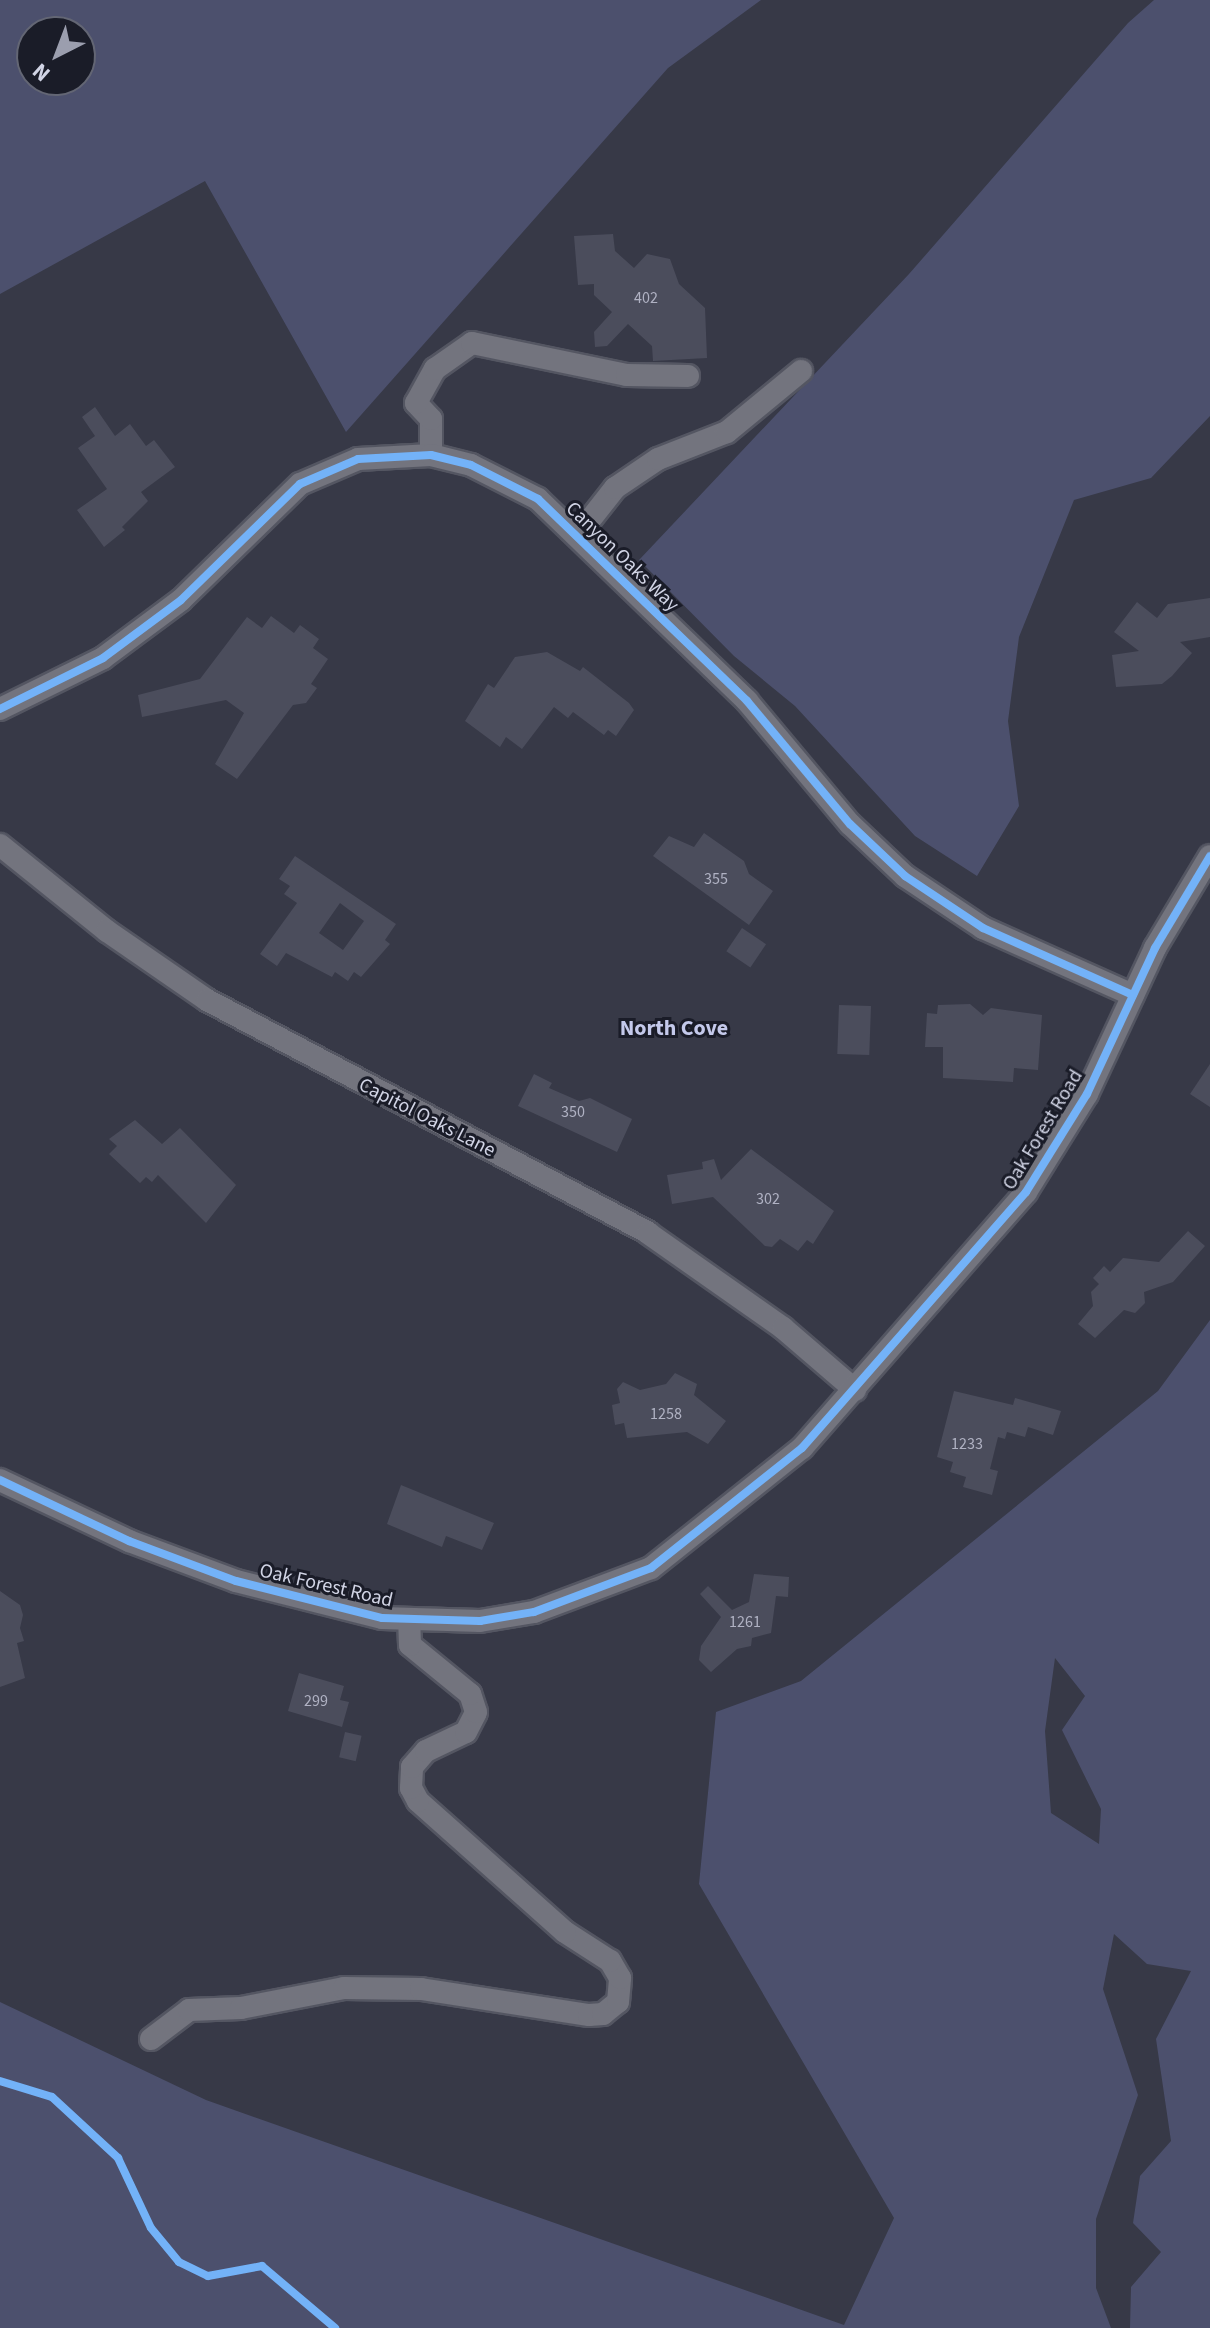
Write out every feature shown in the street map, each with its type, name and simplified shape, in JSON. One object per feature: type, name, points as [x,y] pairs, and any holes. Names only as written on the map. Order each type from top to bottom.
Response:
[{"type":"street","points":[[431,455],[431,419],[416,403],[435,369],[472,343],[627,375],[688,376]]},
{"type":"street","points":[[578,535],[615,488],[658,459],[727,432],[801,371]]},
{"type":"street","name":"Canyon Oaks Way","points":[[0,709],[103,658],[181,600],[300,484],[358,459],[431,455],[512,484],[578,535],[755,709],[850,824],[905,876],[983,928],[1133,995]]},
{"type":"street","name":"Capitol Oaks Lane","points":[[0,845],[107,931],[207,1000],[648,1233],[783,1328],[855,1390]]},
{"type":"street","name":"Oak Forest Road","points":[[0,1480],[129,1541],[236,1581],[326,1606],[409,1620],[480,1621],[534,1612],[651,1568],[764,1483],[855,1390],[1026,1192],[1087,1094],[1172,914],[1210,856]]},
{"type":"street","points":[[151,2039],[189,2010],[241,2008],[344,1988],[421,1989],[589,2015],[603,2014],[618,2002],[620,1978],[610,1961],[565,1932],[418,1801],[411,1788],[412,1767],[426,1751],[466,1732],[476,1712],[470,1694],[410,1645],[409,1620]]},
{"type":"shaded area","points":[[0,0],[761,0],[668,68],[346,432],[205,181],[0,294]]},
{"type":"shaded area","points":[[1154,0],[1210,0],[1210,416],[1151,478],[1074,500],[1019,637],[1008,721],[1019,806],[977,876],[915,836],[795,706],[734,656],[639,560],[909,274],[1128,23]]},
{"type":"shaded area","points":[[1210,1320],[1210,2328],[1130,2328],[1131,2287],[1161,2252],[1133,2223],[1140,2176],[1171,2141],[1156,2039],[1191,1971],[1147,1964],[1114,1934],[1103,1989],[1138,2095],[1096,2219],[1096,2288],[1111,2328],[0,2328],[0,2002],[206,2100],[844,2325],[894,2218],[699,1884],[716,1712],[801,1681],[1158,1391]],"holes":[[[1055,1658],[1085,1696],[1062,1730],[1101,1809],[1099,1844],[1051,1813],[1045,1731]]]},
{"type":"building","points":[[613,234],[615,251],[634,268],[647,254],[670,259],[679,284],[705,308],[707,358],[653,361],[652,346],[628,324],[607,346],[595,347],[594,332],[612,312],[594,295],[594,284],[578,285],[574,236]]},
{"type":"building","points":[[95,407],[115,436],[130,424],[146,446],[154,440],[175,467],[141,492],[148,501],[122,527],[125,530],[104,547],[77,510],[107,489],[78,448],[95,436],[82,417]]},
{"type":"building","points":[[1210,598],[1210,637],[1180,642],[1192,653],[1172,676],[1162,684],[1116,687],[1112,655],[1139,651],[1114,632],[1137,602],[1157,618],[1168,604]]},
{"type":"building","points":[[271,616],[294,633],[300,625],[319,639],[313,648],[328,659],[311,684],[317,688],[306,703],[293,705],[237,779],[215,764],[244,713],[226,700],[142,717],[138,695],[200,679],[247,617],[262,628]]},
{"type":"building","points":[[547,652],[580,671],[583,667],[629,703],[634,710],[616,736],[608,730],[604,735],[573,712],[568,718],[554,707],[522,749],[506,737],[500,747],[465,721],[488,684],[494,688],[515,657]]},
{"type":"building","points":[[704,833],[744,861],[749,874],[773,891],[749,925],[653,856],[669,836],[694,847]]},
{"type":"building","points":[[295,856],[396,924],[385,940],[390,944],[361,977],[354,972],[348,981],[335,972],[332,977],[286,953],[277,966],[260,954],[297,903],[284,894],[290,886],[279,879]],"holes":[[[340,903],[364,921],[343,950],[319,933]]]},
{"type":"building","points":[[742,928],[766,944],[750,967],[726,951]]},
{"type":"building","points":[[970,1004],[983,1015],[991,1008],[1042,1015],[1038,1070],[1014,1068],[1013,1082],[943,1078],[943,1047],[925,1047],[927,1013],[937,1014],[938,1005]]},
{"type":"building","points":[[839,1005],[871,1006],[869,1055],[837,1054]]},
{"type":"building","points":[[1210,1064],[1210,1107],[1190,1094]]},
{"type":"building","points":[[534,1074],[552,1083],[549,1088],[579,1101],[590,1098],[632,1119],[617,1152],[518,1106]]},
{"type":"building","points":[[135,1120],[162,1144],[180,1128],[236,1185],[206,1223],[158,1175],[152,1182],[146,1177],[140,1183],[109,1154],[117,1146],[109,1139]]},
{"type":"building","points":[[751,1149],[834,1211],[813,1244],[807,1240],[798,1251],[780,1239],[772,1247],[765,1246],[713,1197],[672,1204],[667,1175],[703,1169],[702,1162],[714,1159],[721,1180]]},
{"type":"building","points":[[1188,1231],[1205,1246],[1173,1282],[1144,1292],[1145,1303],[1135,1313],[1124,1310],[1095,1338],[1078,1324],[1093,1306],[1091,1292],[1099,1284],[1093,1278],[1104,1266],[1110,1272],[1123,1258],[1159,1262]]},
{"type":"building","points":[[675,1373],[697,1384],[694,1395],[726,1421],[708,1444],[687,1432],[627,1438],[624,1423],[615,1425],[612,1405],[620,1403],[617,1389],[623,1382],[640,1390],[666,1384]]},
{"type":"building","points":[[954,1391],[1013,1405],[1015,1398],[1061,1411],[1053,1435],[1028,1427],[1025,1437],[1007,1432],[1005,1439],[998,1437],[990,1469],[998,1471],[992,1495],[963,1487],[966,1477],[950,1472],[953,1462],[937,1457]]},
{"type":"building","points":[[401,1485],[494,1523],[482,1550],[446,1536],[442,1547],[387,1524]]},
{"type":"building","points":[[754,1574],[789,1577],[788,1597],[776,1596],[771,1633],[752,1638],[751,1646],[737,1649],[711,1672],[699,1660],[701,1646],[721,1617],[700,1594],[708,1586],[732,1610],[749,1602]]},
{"type":"building","points":[[0,1591],[20,1605],[23,1615],[20,1628],[24,1641],[17,1643],[25,1678],[0,1687]]},
{"type":"building","points":[[299,1673],[344,1686],[340,1700],[349,1702],[342,1727],[288,1711]]},
{"type":"building","points":[[345,1732],[362,1736],[356,1761],[339,1757]]},
{"type":"cycle path","points":[[0,709],[103,658],[181,600],[300,484],[358,459],[431,455],[471,465],[538,499],[747,701],[850,824],[905,876],[983,928],[1133,995]]},
{"type":"cycle path","points":[[0,1480],[129,1541],[236,1581],[382,1618],[480,1621],[534,1612],[651,1568],[802,1448],[1026,1192],[1087,1094],[1155,948],[1210,856]]},
{"type":"cycle path","points":[[0,2081],[52,2097],[118,2158],[151,2228],[179,2262],[208,2276],[262,2266],[335,2328]]},
{"type":"district","name":"North Cove","points":[[674,1029]]}]
